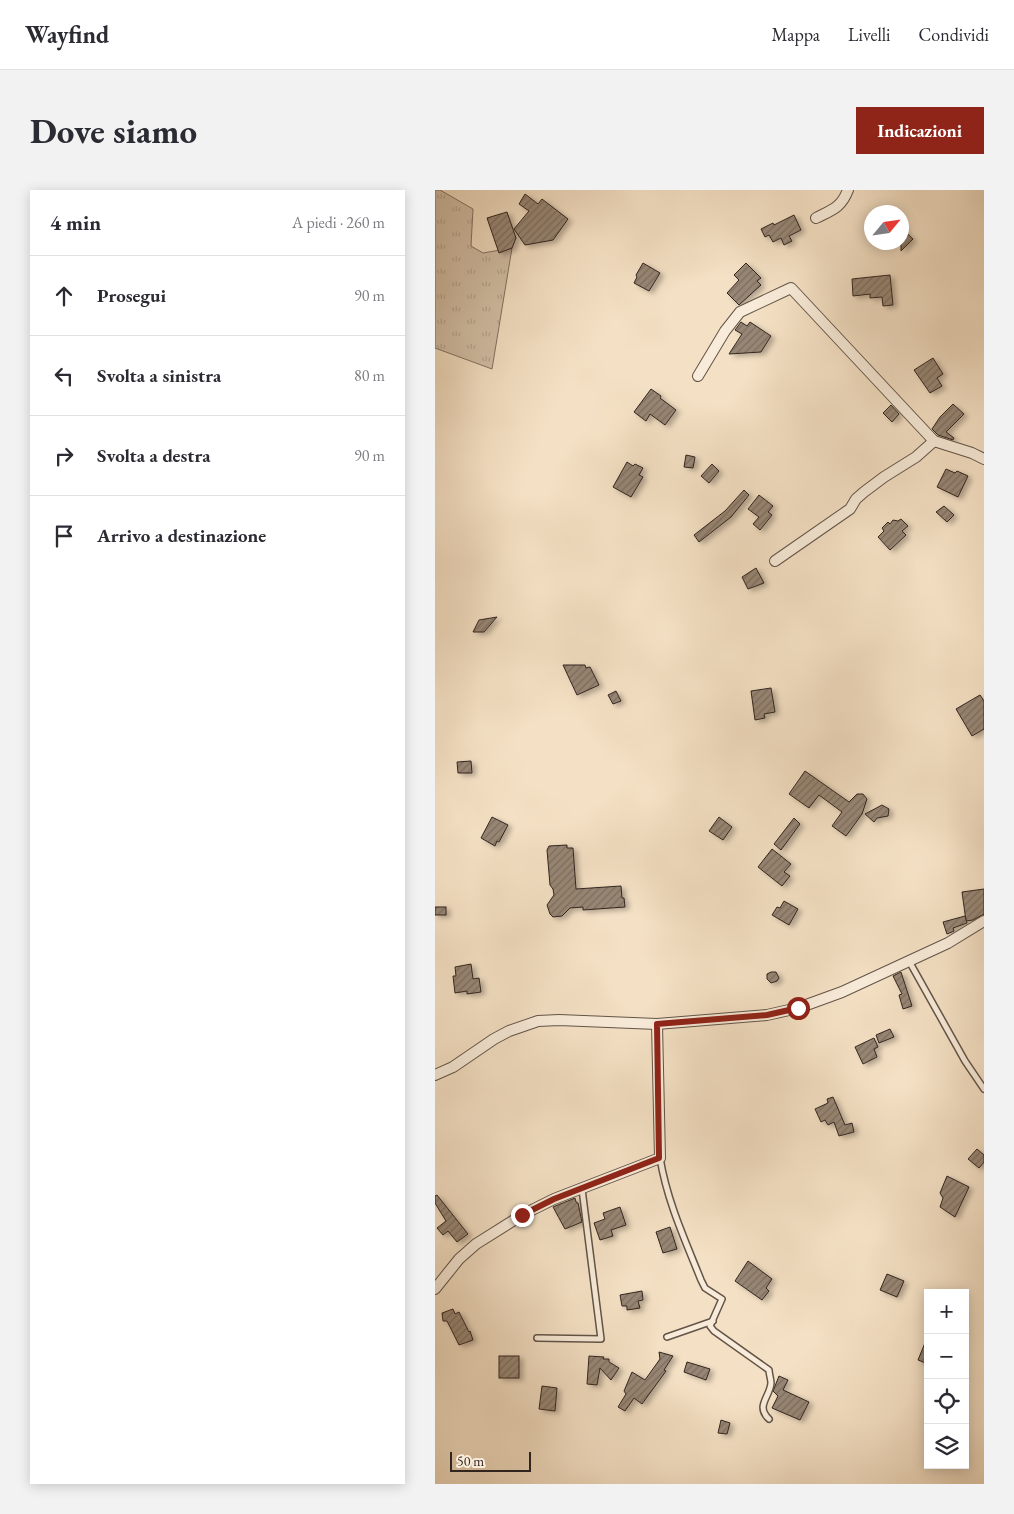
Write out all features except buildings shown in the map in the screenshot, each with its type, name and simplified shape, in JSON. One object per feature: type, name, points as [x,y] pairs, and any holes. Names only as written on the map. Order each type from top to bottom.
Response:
[{"type":"street","points":[[816,218],[841,205],[848,190]]},
{"type":"street","points":[[698,376],[725,331],[740,312],[791,288],[933,441],[984,459]]},
{"type":"street","points":[[775,562],[850,509],[864,492],[916,457],[933,441]]},
{"type":"street","points":[[435,1075],[453,1067],[509,1031],[538,1021],[559,1020],[657,1024],[767,1015],[798,1008],[842,992],[948,943],[984,922]]},
{"type":"street","points":[[435,1289],[459,1259],[477,1244],[522,1215],[554,1199],[659,1158],[657,1024]]},
{"type":"lane","points":[[909,961],[965,1061],[984,1089]]},
{"type":"lane","points":[[659,1158],[663,1180],[674,1212],[701,1280],[705,1288],[722,1299],[710,1326],[714,1331],[769,1370],[771,1384],[763,1406],[764,1415],[769,1419]]},
{"type":"lane","points":[[537,1338],[601,1339],[582,1189]]},
{"type":"lane","points":[[667,1336],[713,1321]]},
{"type":"green space","points":[[435,190],[440,190],[473,209],[471,246],[483,253],[512,248],[492,369],[435,348]]},
{"type":"route","points":[[522,1215],[554,1199],[659,1158],[657,1024],[767,1015],[798,1008]]}]
